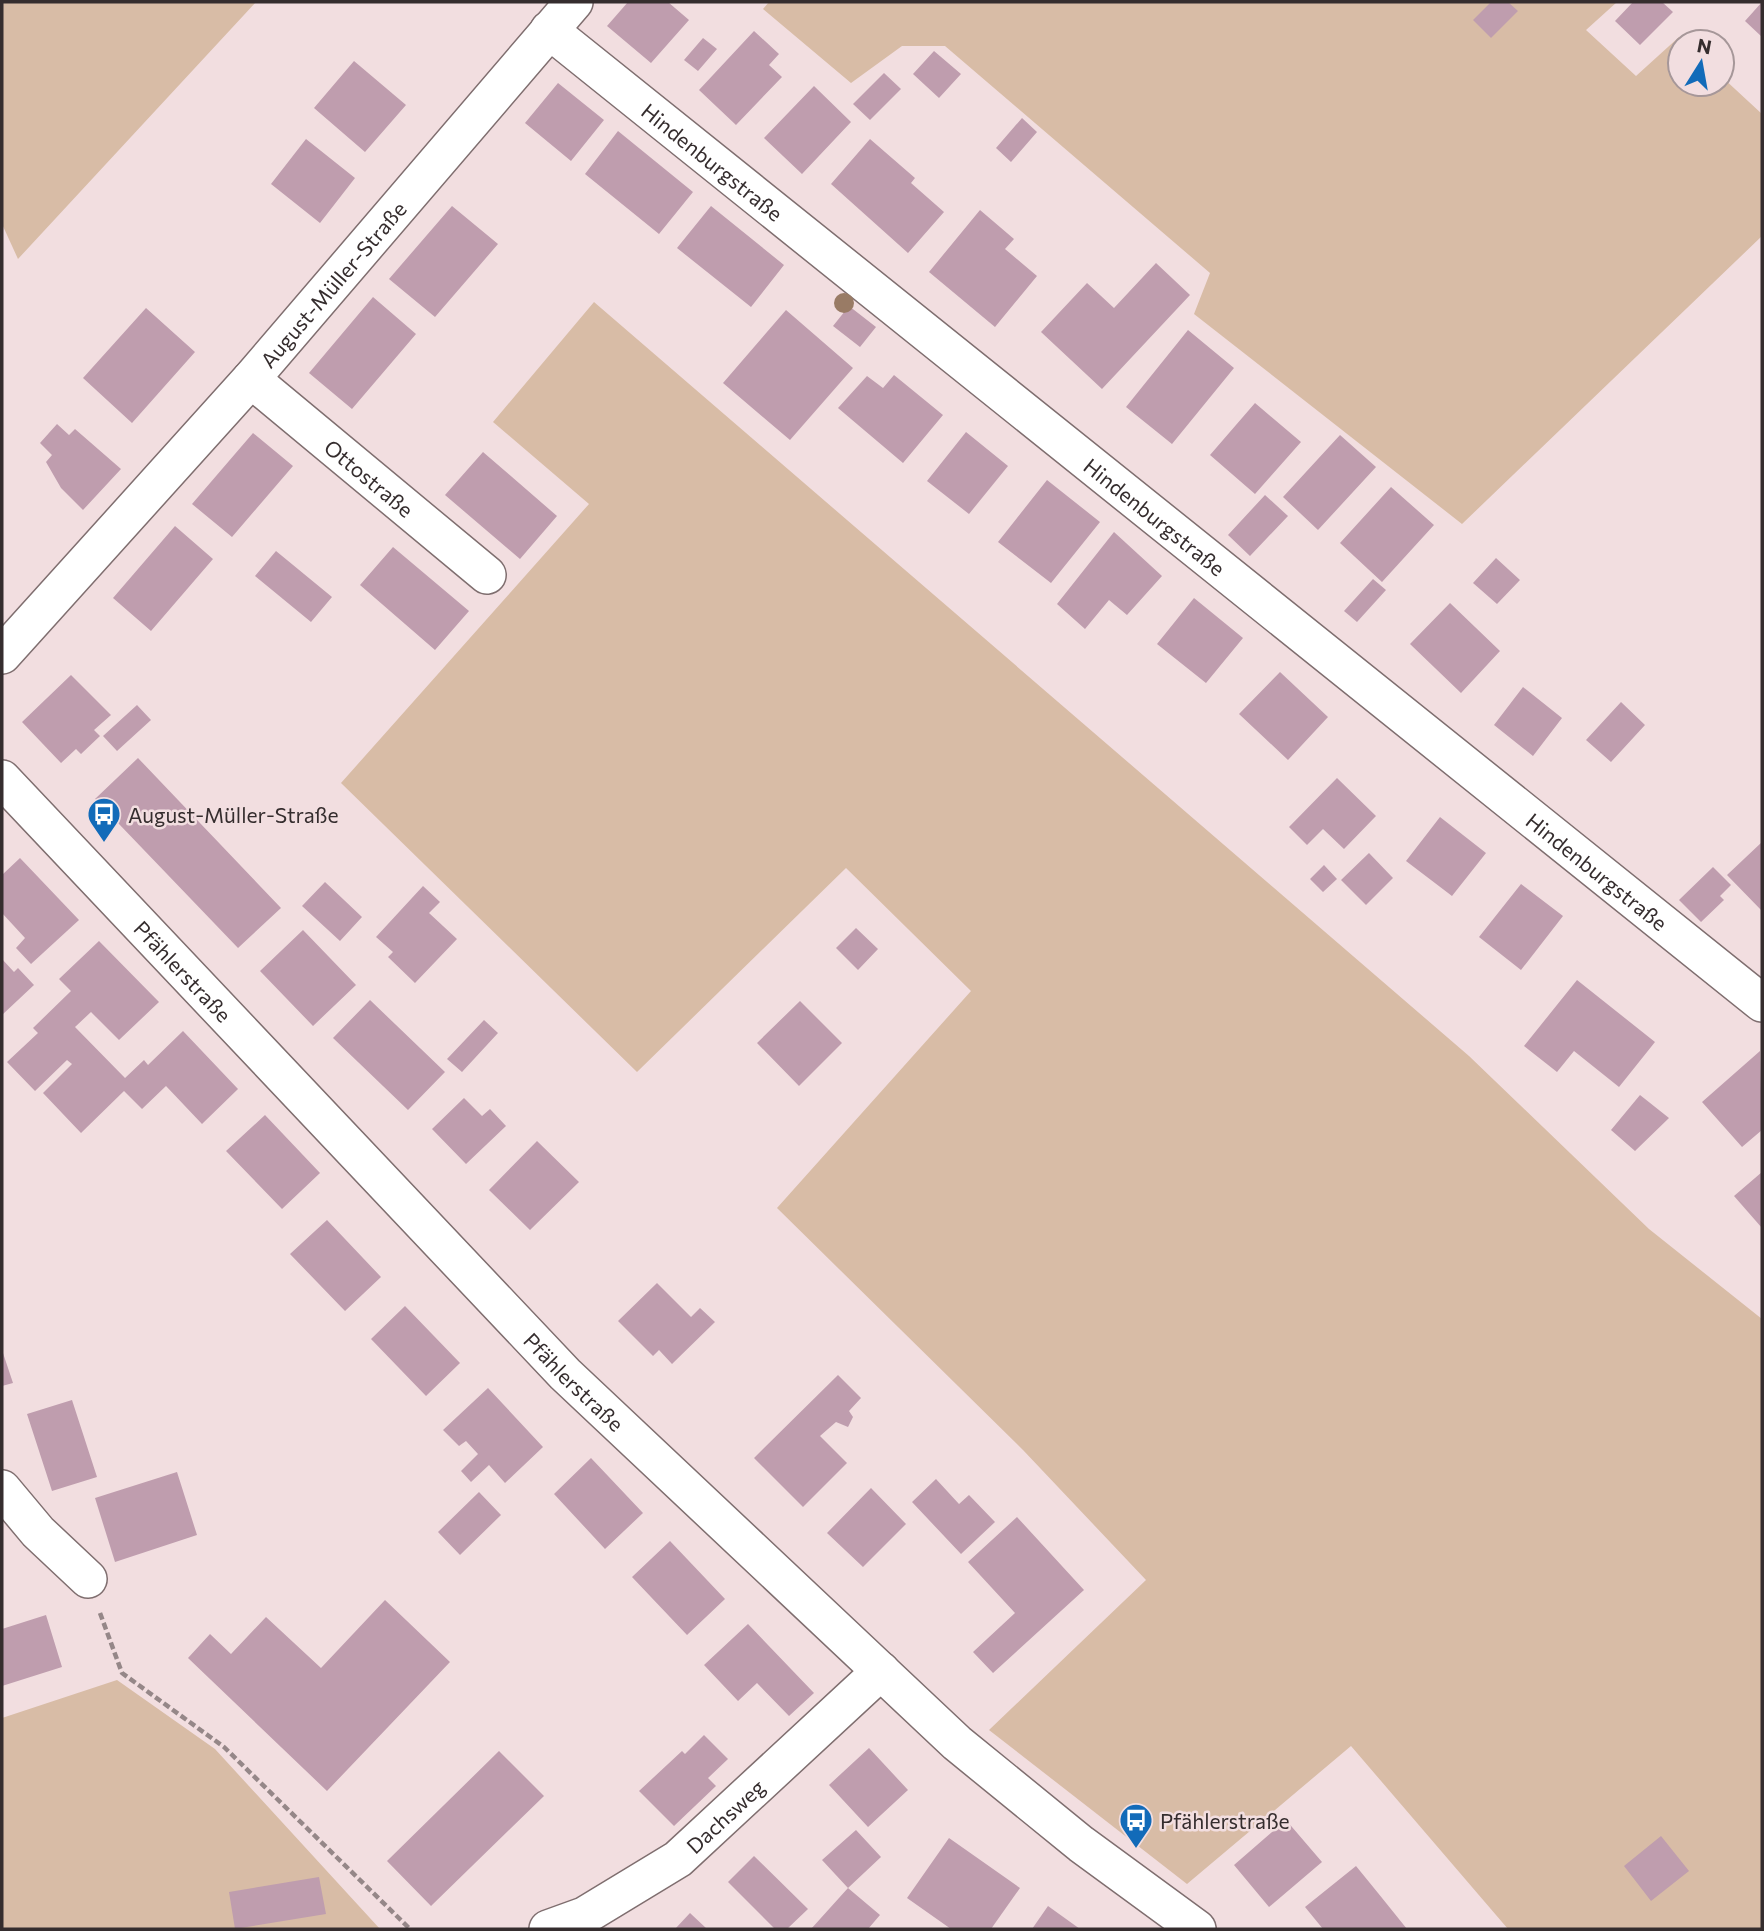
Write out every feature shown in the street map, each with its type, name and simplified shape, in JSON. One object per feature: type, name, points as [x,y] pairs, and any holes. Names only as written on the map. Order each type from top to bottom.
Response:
[{"type":"street","name":"August-Müller-Straße","points":[[2,655],[251,379],[575,2]]},
{"type":"street","name":"Hindenburgstraße","points":[[549,30],[1762,1003]]},
{"type":"street","name":"Ottostraße","points":[[251,379],[487,575]]},
{"type":"street","name":"Pfählerstraße","points":[[2,779],[565,1374],[957,1743],[1081,1844],[1197,1929]]},
{"type":"street","points":[[2,1489],[38,1532],[88,1579]]},
{"type":"street","name":"Dachsweg","points":[[548,1929],[584,1916],[678,1859],[881,1671]]},
{"type":"path","points":[[88,1579],[122,1673],[224,1747],[410,1929]]},
{"type":"shaded area","points":[[2,2],[256,2],[18,259],[2,224]]},
{"type":"shaded area","points":[[769,2],[1617,2],[1586,30],[1636,76],[1666,49],[1666,98],[1736,98],[1736,90],[1762,114],[1762,236],[1462,524],[1194,314],[1210,273],[945,46],[902,46],[851,83],[763,9]]},
{"type":"shaded area","points":[[594,302],[1469,1056],[1649,1229],[1762,1319],[1762,1929],[1508,1929],[1351,1746],[1187,1884],[989,1730],[1146,1580],[1023,1450],[777,1208],[971,991],[846,868],[637,1072],[341,783],[589,504],[493,422]]},
{"type":"shaded area","points":[[117,1680],[215,1749],[380,1929],[2,1929],[2,1718]]},
{"type":"building","points":[[628,2],[668,2],[689,20],[651,63],[607,26]]},
{"type":"building","points":[[1491,2],[1508,2],[1518,11],[1491,38],[1473,20]]},
{"type":"building","points":[[1633,2],[1662,2],[1673,12],[1640,45],[1615,21]]},
{"type":"building","points":[[1762,2],[1762,37],[1745,21]]},
{"type":"building","points":[[754,31],[779,54],[769,65],[782,77],[736,125],[699,90]]},
{"type":"building","points":[[703,38],[717,49],[698,71],[684,60]]},
{"type":"building","points":[[934,51],[961,74],[939,98],[913,74]]},
{"type":"building","points":[[354,61],[406,105],[365,152],[314,108]]},
{"type":"building","points":[[884,73],[901,89],[870,120],[853,104]]},
{"type":"building","points":[[558,83],[604,120],[571,161],[525,123]]},
{"type":"building","points":[[814,86],[851,122],[802,174],[764,138]]},
{"type":"building","points":[[1022,118],[1037,132],[1011,162],[996,148]]},
{"type":"building","points":[[618,131],[693,192],[659,234],[585,174]]},
{"type":"building","points":[[306,139],[355,178],[320,223],[271,184]]},
{"type":"building","points":[[870,139],[915,178],[911,183],[944,212],[908,253],[831,184]]},
{"type":"building","points":[[452,206],[498,244],[435,317],[389,279]]},
{"type":"building","points":[[711,206],[784,265],[751,307],[677,248]]},
{"type":"building","points":[[980,210],[1014,239],[1005,249],[1037,276],[995,327],[929,272]]},
{"type":"building","points":[[1156,263],[1190,295],[1102,389],[1041,332],[1087,283],[1114,308]]},
{"type":"building","points":[[373,297],[416,334],[352,409],[309,373]]},
{"type":"building","points":[[849,306],[876,327],[860,347],[833,326]]},
{"type":"building","points":[[146,308],[195,352],[132,423],[83,378]]},
{"type":"building","points":[[786,310],[853,368],[790,440],[723,383]]},
{"type":"building","points":[[1188,330],[1234,368],[1172,444],[1126,407]]},
{"type":"building","points":[[894,375],[943,415],[903,463],[838,408],[867,376],[883,388]]},
{"type":"building","points":[[1255,403],[1301,442],[1255,494],[1210,455]]},
{"type":"building","points":[[57,424],[69,435],[75,429],[121,469],[83,510],[61,488],[46,462],[52,455],[40,443]]},
{"type":"building","points":[[966,432],[1008,466],[969,514],[927,481]]},
{"type":"building","points":[[253,433],[293,466],[232,537],[192,504]]},
{"type":"building","points":[[1340,435],[1376,467],[1318,530],[1283,497]]},
{"type":"building","points":[[483,452],[557,516],[520,559],[445,495]]},
{"type":"building","points":[[1047,480],[1100,522],[1051,583],[998,542]]},
{"type":"building","points":[[1391,487],[1434,525],[1382,582],[1340,543]]},
{"type":"building","points":[[1265,495],[1288,516],[1250,556],[1228,535]]},
{"type":"building","points":[[175,526],[213,559],[151,631],[113,598]]},
{"type":"building","points":[[1114,532],[1162,576],[1127,615],[1109,600],[1085,629],[1057,604]]},
{"type":"building","points":[[393,547],[469,611],[435,650],[360,585]]},
{"type":"building","points":[[276,551],[332,597],[311,622],[255,576]]},
{"type":"building","points":[[1496,558],[1520,580],[1497,604],[1473,583]]},
{"type":"building","points":[[1373,579],[1386,590],[1357,622],[1344,611]]},
{"type":"building","points":[[1194,598],[1243,638],[1206,683],[1157,644]]},
{"type":"building","points":[[1450,603],[1500,651],[1461,693],[1410,644]]},
{"type":"building","points":[[1280,672],[1328,717],[1288,760],[1239,714]]},
{"type":"building","points":[[71,675],[111,715],[94,730],[100,736],[81,754],[76,749],[61,763],[22,722]]},
{"type":"building","points":[[1523,687],[1562,718],[1533,756],[1494,725]]},
{"type":"building","points":[[1621,702],[1645,725],[1611,762],[1586,740]]},
{"type":"building","points":[[137,705],[151,720],[117,751],[103,736]]},
{"type":"building","points":[[138,758],[281,908],[238,948],[95,799]]},
{"type":"building","points":[[1337,778],[1376,816],[1344,849],[1323,829],[1307,845],[1289,827]]},
{"type":"building","points":[[1440,817],[1486,853],[1452,896],[1406,861]]},
{"type":"building","points":[[1762,842],[1762,911],[1727,875]]},
{"type":"building","points":[[1369,853],[1393,878],[1366,905],[1341,880]]},
{"type":"building","points":[[20,858],[79,920],[31,964],[16,948],[25,938],[2,913],[2,875]]},
{"type":"building","points":[[1324,865],[1337,879],[1323,892],[1310,879]]},
{"type":"building","points":[[1713,867],[1731,885],[1720,896],[1724,900],[1701,922],[1679,900]]},
{"type":"building","points":[[325,882],[362,917],[340,941],[302,906]]},
{"type":"building","points":[[1521,884],[1563,916],[1521,970],[1479,937]]},
{"type":"building","points":[[423,886],[440,902],[429,913],[457,939],[415,983],[388,957],[393,952],[376,937]]},
{"type":"building","points":[[856,928],[878,949],[858,970],[836,948]]},
{"type":"building","points":[[303,930],[356,985],[313,1026],[260,971]]},
{"type":"building","points":[[99,941],[159,1002],[119,1040],[91,1012],[75,1027],[125,1078],[144,1060],[148,1065],[183,1031],[238,1089],[202,1124],[166,1086],[142,1109],[124,1091],[81,1133],[43,1093],[72,1064],[67,1060],[35,1091],[7,1062],[38,1033],[33,1028],[71,991],[59,979]]},
{"type":"building","points":[[2,959],[14,972],[18,968],[34,985],[2,1015]]},
{"type":"building","points":[[1577,980],[1655,1042],[1619,1087],[1574,1051],[1557,1072],[1524,1046]]},
{"type":"building","points":[[370,1000],[445,1072],[408,1110],[333,1038]]},
{"type":"building","points":[[800,1001],[842,1043],[799,1086],[757,1043]]},
{"type":"building","points":[[484,1020],[498,1033],[462,1072],[447,1059]]},
{"type":"building","points":[[1760,1051],[1762,1130],[1742,1147],[1702,1102]]},
{"type":"building","points":[[1640,1095],[1669,1118],[1635,1151],[1611,1130]]},
{"type":"building","points":[[464,1098],[482,1116],[490,1109],[506,1126],[466,1164],[432,1129]]},
{"type":"building","points":[[265,1115],[320,1173],[282,1209],[226,1151]]},
{"type":"building","points":[[537,1141],[579,1182],[530,1230],[489,1190]]},
{"type":"building","points":[[1762,1172],[1762,1228],[1734,1196]]},
{"type":"building","points":[[327,1220],[381,1277],[345,1311],[290,1254]]},
{"type":"building","points":[[657,1283],[691,1317],[700,1308],[715,1322],[672,1364],[659,1350],[653,1356],[618,1321]]},
{"type":"building","points":[[405,1306],[460,1363],[426,1396],[371,1339]]},
{"type":"building","points":[[2,1350],[13,1383],[2,1386]]},
{"type":"building","points":[[838,1375],[861,1398],[849,1411],[853,1417],[848,1427],[836,1422],[820,1436],[847,1463],[803,1507],[754,1458]]},
{"type":"building","points":[[488,1388],[543,1447],[505,1483],[489,1465],[471,1482],[461,1471],[478,1454],[466,1441],[459,1446],[443,1430]]},
{"type":"building","points":[[72,1400],[97,1477],[52,1491],[27,1414]]},
{"type":"building","points":[[591,1458],[643,1513],[605,1549],[554,1494]]},
{"type":"building","points":[[177,1472],[197,1535],[115,1562],[95,1498]]},
{"type":"building","points":[[936,1479],[959,1504],[969,1495],[995,1522],[961,1554],[912,1502]]},
{"type":"building","points":[[871,1488],[906,1524],[863,1567],[827,1533]]},
{"type":"building","points":[[479,1492],[501,1515],[460,1555],[438,1532]]},
{"type":"building","points":[[1017,1517],[1084,1590],[993,1673],[973,1652],[1015,1613],[968,1562]]},
{"type":"building","points":[[670,1541],[725,1599],[687,1635],[632,1577]]},
{"type":"building","points":[[385,1600],[450,1662],[327,1791],[188,1658],[210,1634],[231,1654],[266,1617],[321,1668]]},
{"type":"building","points":[[46,1615],[62,1667],[2,1686],[2,1629]]},
{"type":"building","points":[[748,1624],[814,1693],[789,1716],[757,1683],[738,1701],[704,1665]]},
{"type":"building","points":[[704,1735],[728,1759],[708,1778],[716,1786],[674,1826],[639,1791],[682,1751],[685,1754]]},
{"type":"building","points":[[869,1748],[908,1790],[868,1827],[829,1785]]},
{"type":"building","points":[[499,1751],[544,1796],[431,1906],[387,1861]]},
{"type":"building","points":[[1286,1820],[1322,1862],[1269,1907],[1234,1865]]},
{"type":"building","points":[[856,1830],[881,1857],[848,1888],[822,1860]]},
{"type":"building","points":[[1661,1836],[1689,1871],[1651,1901],[1624,1866]]},
{"type":"building","points":[[949,1838],[1020,1888],[991,1929],[951,1929],[907,1898]]},
{"type":"building","points":[[754,1856],[808,1909],[787,1929],[775,1929],[728,1882]]},
{"type":"building","points":[[1356,1866],[1407,1929],[1323,1929],[1305,1907]]},
{"type":"building","points":[[319,1877],[326,1914],[235,1929],[229,1892]]},
{"type":"building","points":[[848,1888],[880,1915],[868,1929],[811,1929]]},
{"type":"building","points":[[1048,1906],[1080,1929],[1032,1929]]},
{"type":"building","points":[[690,1913],[707,1929],[675,1929]]},
{"type":"place","name":"August-Müller-Straße","points":[[104,844]]},
{"type":"place","name":"Pfählerstraße","points":[[1136,1850]]}]
